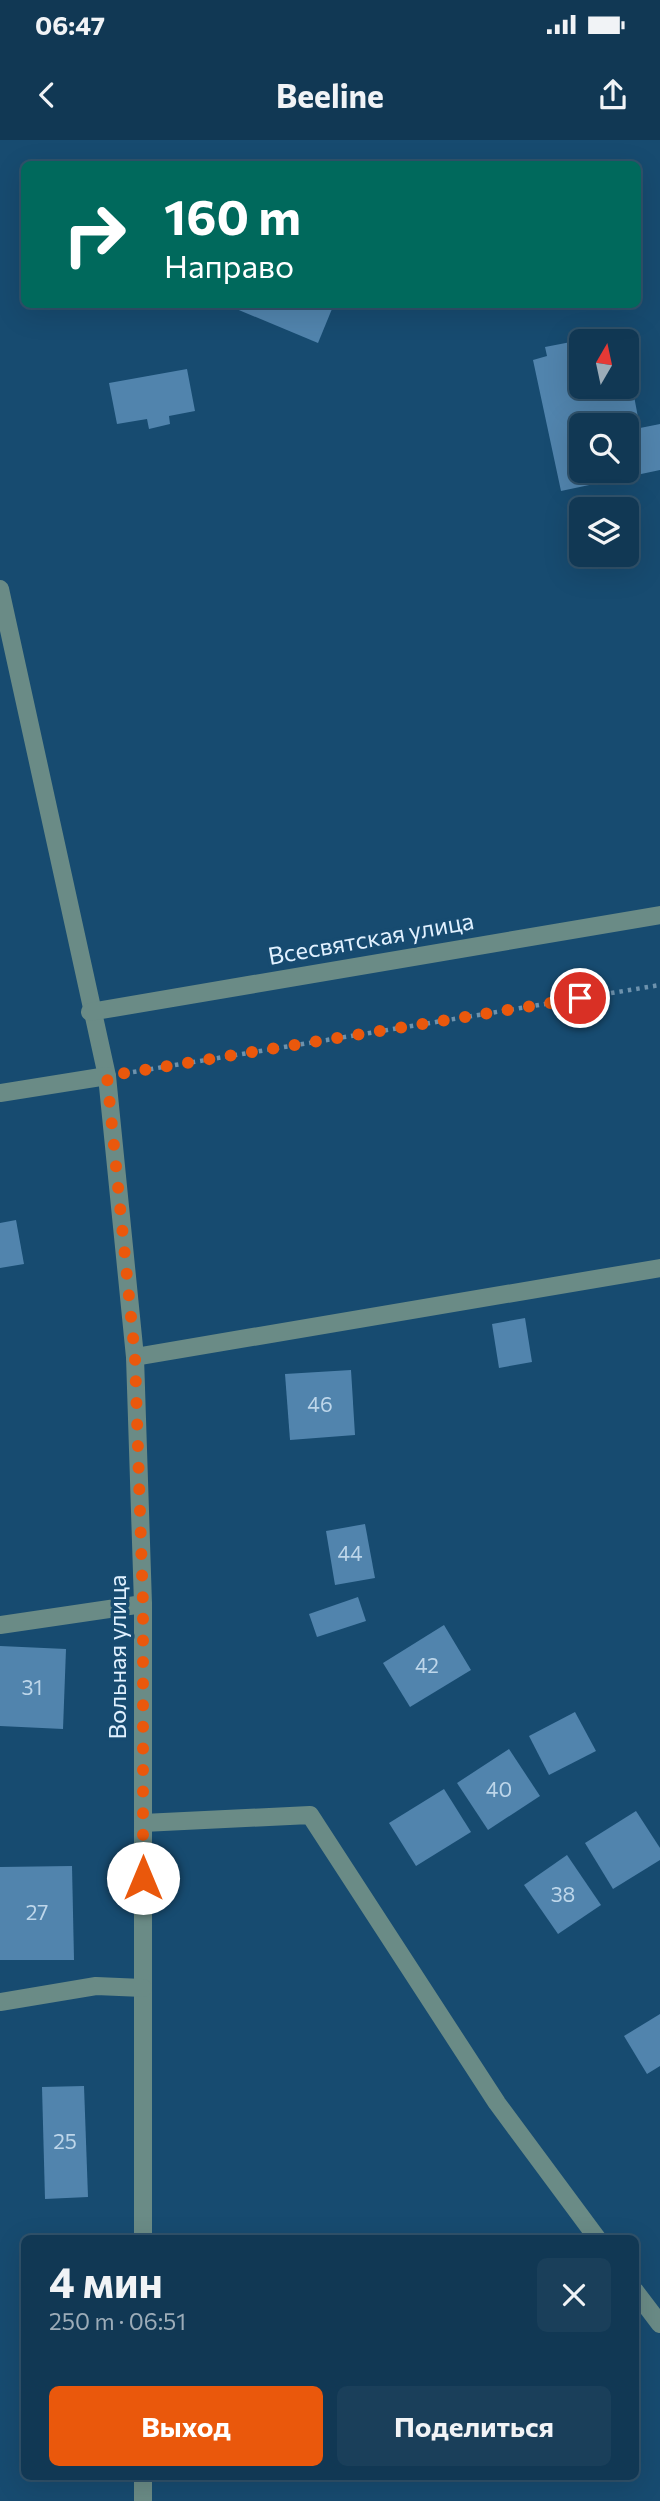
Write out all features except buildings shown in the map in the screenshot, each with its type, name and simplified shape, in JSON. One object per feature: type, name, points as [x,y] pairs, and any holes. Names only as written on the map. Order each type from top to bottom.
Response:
[{"type":"street","name":"Вольная улица","points":[[0,589],[90,1012],[107,1076],[135,1357],[143,1604],[143,2235]]},
{"type":"street","name":"Всесвятская улица","points":[[90,1012],[660,915]]},
{"type":"street","points":[[0,1093],[107,1076]]},
{"type":"street","points":[[135,1357],[660,1268]]},
{"type":"street","points":[[0,1625],[143,1604]]},
{"type":"street","points":[[143,1823],[310,1815],[497,2103],[595,2235]]},
{"type":"street","points":[[0,2002],[96,1986],[143,1988]]},
{"type":"street","points":[[639,2296],[660,2324]]},
{"type":"street","points":[[143,2480],[143,2501]]},
{"type":"path","points":[[107,1076],[660,985]]},
{"type":"route","points":[[143,1878],[143,1604],[135,1357],[107,1076],[580,998]]}]
